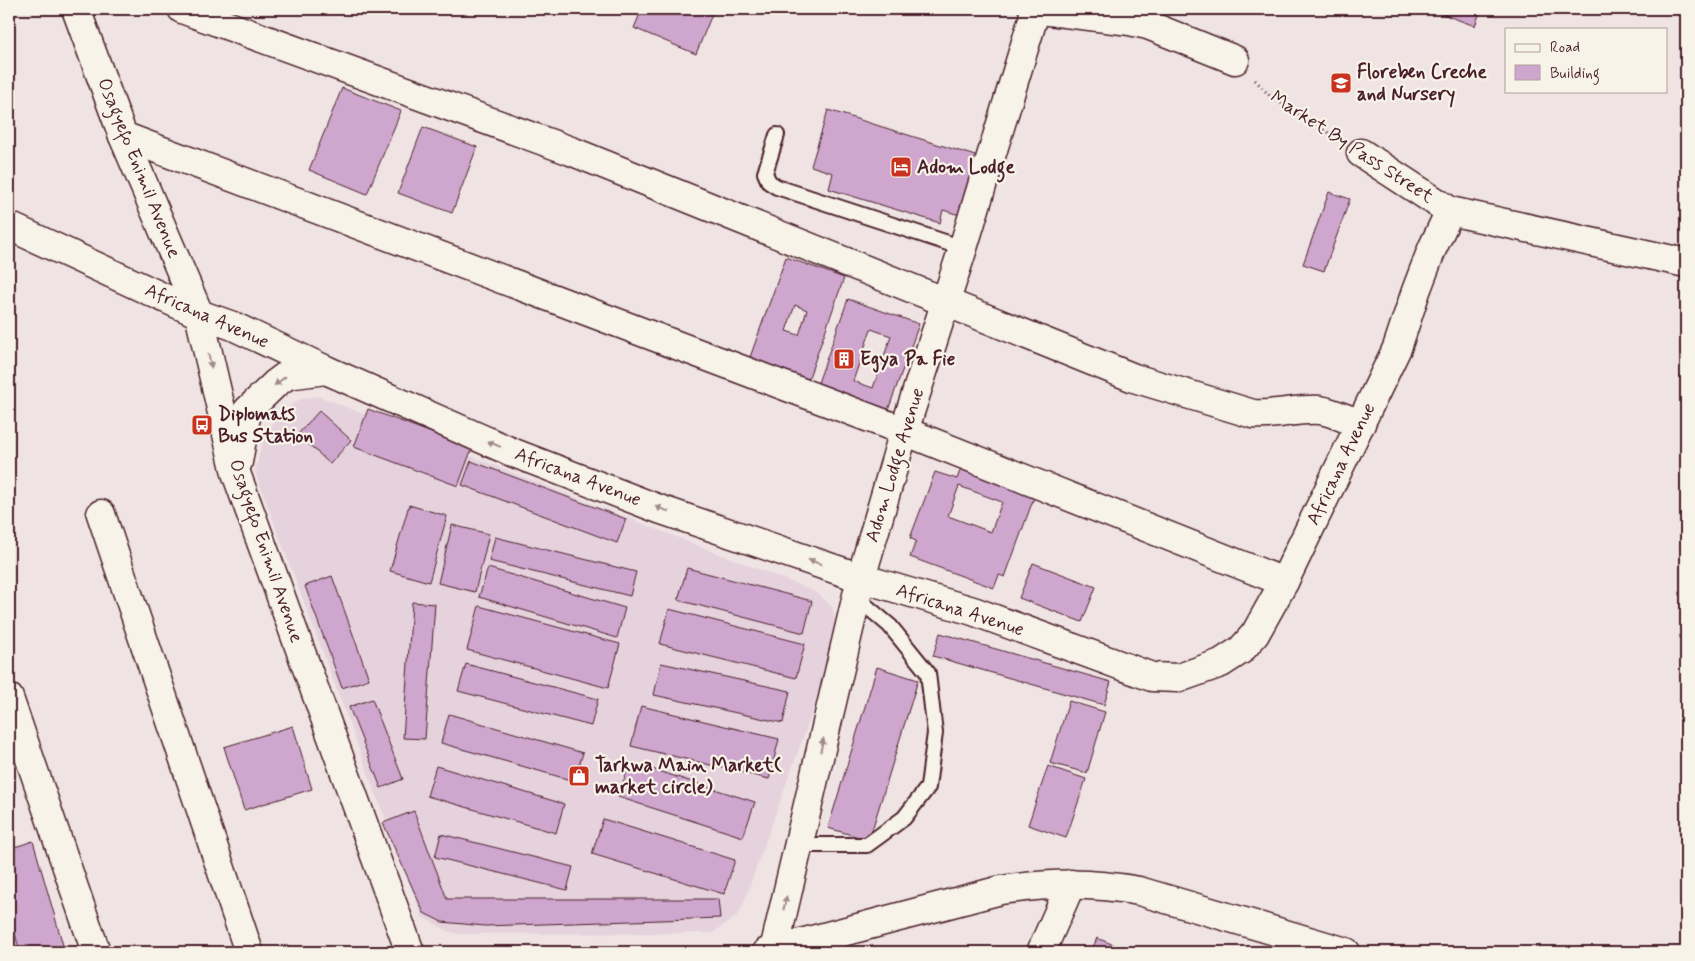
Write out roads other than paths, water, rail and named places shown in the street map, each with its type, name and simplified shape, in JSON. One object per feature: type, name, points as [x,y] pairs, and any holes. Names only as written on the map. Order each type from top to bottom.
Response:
[{"type":"street","name":"Osagyefo Enimil Avenue","points":[[76,9],[123,136],[199,314],[236,473],[410,952]]},
{"type":"street","points":[[182,9],[570,151],[1134,378],[1253,414],[1269,415],[1322,410],[1360,424]]},
{"type":"street","points":[[1035,9],[1148,25],[1235,60]]},
{"type":"street","name":"Adom Lodge Avenue","points":[[771,951],[799,845],[859,588],[904,432],[963,248],[1035,9]]},
{"type":"street","points":[[123,136],[904,432],[1284,582]]},
{"type":"street","name":"Market By Pass Street","points":[[1361,153],[1450,212]]},
{"type":"street","points":[[1450,212],[1686,263]]},
{"type":"street","name":"Africana Avenue","points":[[9,226],[199,314],[232,326],[326,370],[514,453],[859,588],[973,611],[1152,676],[1179,678],[1221,662],[1241,650],[1255,634],[1284,582],[1397,348],[1432,249],[1450,212]]},
{"type":"street","points":[[236,473],[247,411],[287,375],[326,370]]},
{"type":"street","points":[[101,514],[249,952]]},
{"type":"street","points":[[9,698],[96,952]]},
{"type":"street","points":[[1041,952],[1071,884]]},
{"type":"street","points":[[771,951],[1001,890],[1036,885],[1071,884],[1107,885],[1139,891],[1346,952]]},
{"type":"lane","points":[[777,135],[765,173],[769,182],[776,186],[963,248]]},
{"type":"lane","points":[[799,845],[867,845],[904,818],[928,787],[935,733],[928,673],[859,588]]},
{"type":"place","name":"Floreben Creche and Nursery","points":[[1341,83]]},
{"type":"place","name":"Adom Lodge","points":[[901,167]]},
{"type":"place","name":"Egya Pa Fie","points":[[844,359]]},
{"type":"place","name":"Diplomats Bus Station","points":[[202,425]]},
{"type":"place","name":"Tarkwa Main Market( market circle)","points":[[579,776]]}]
